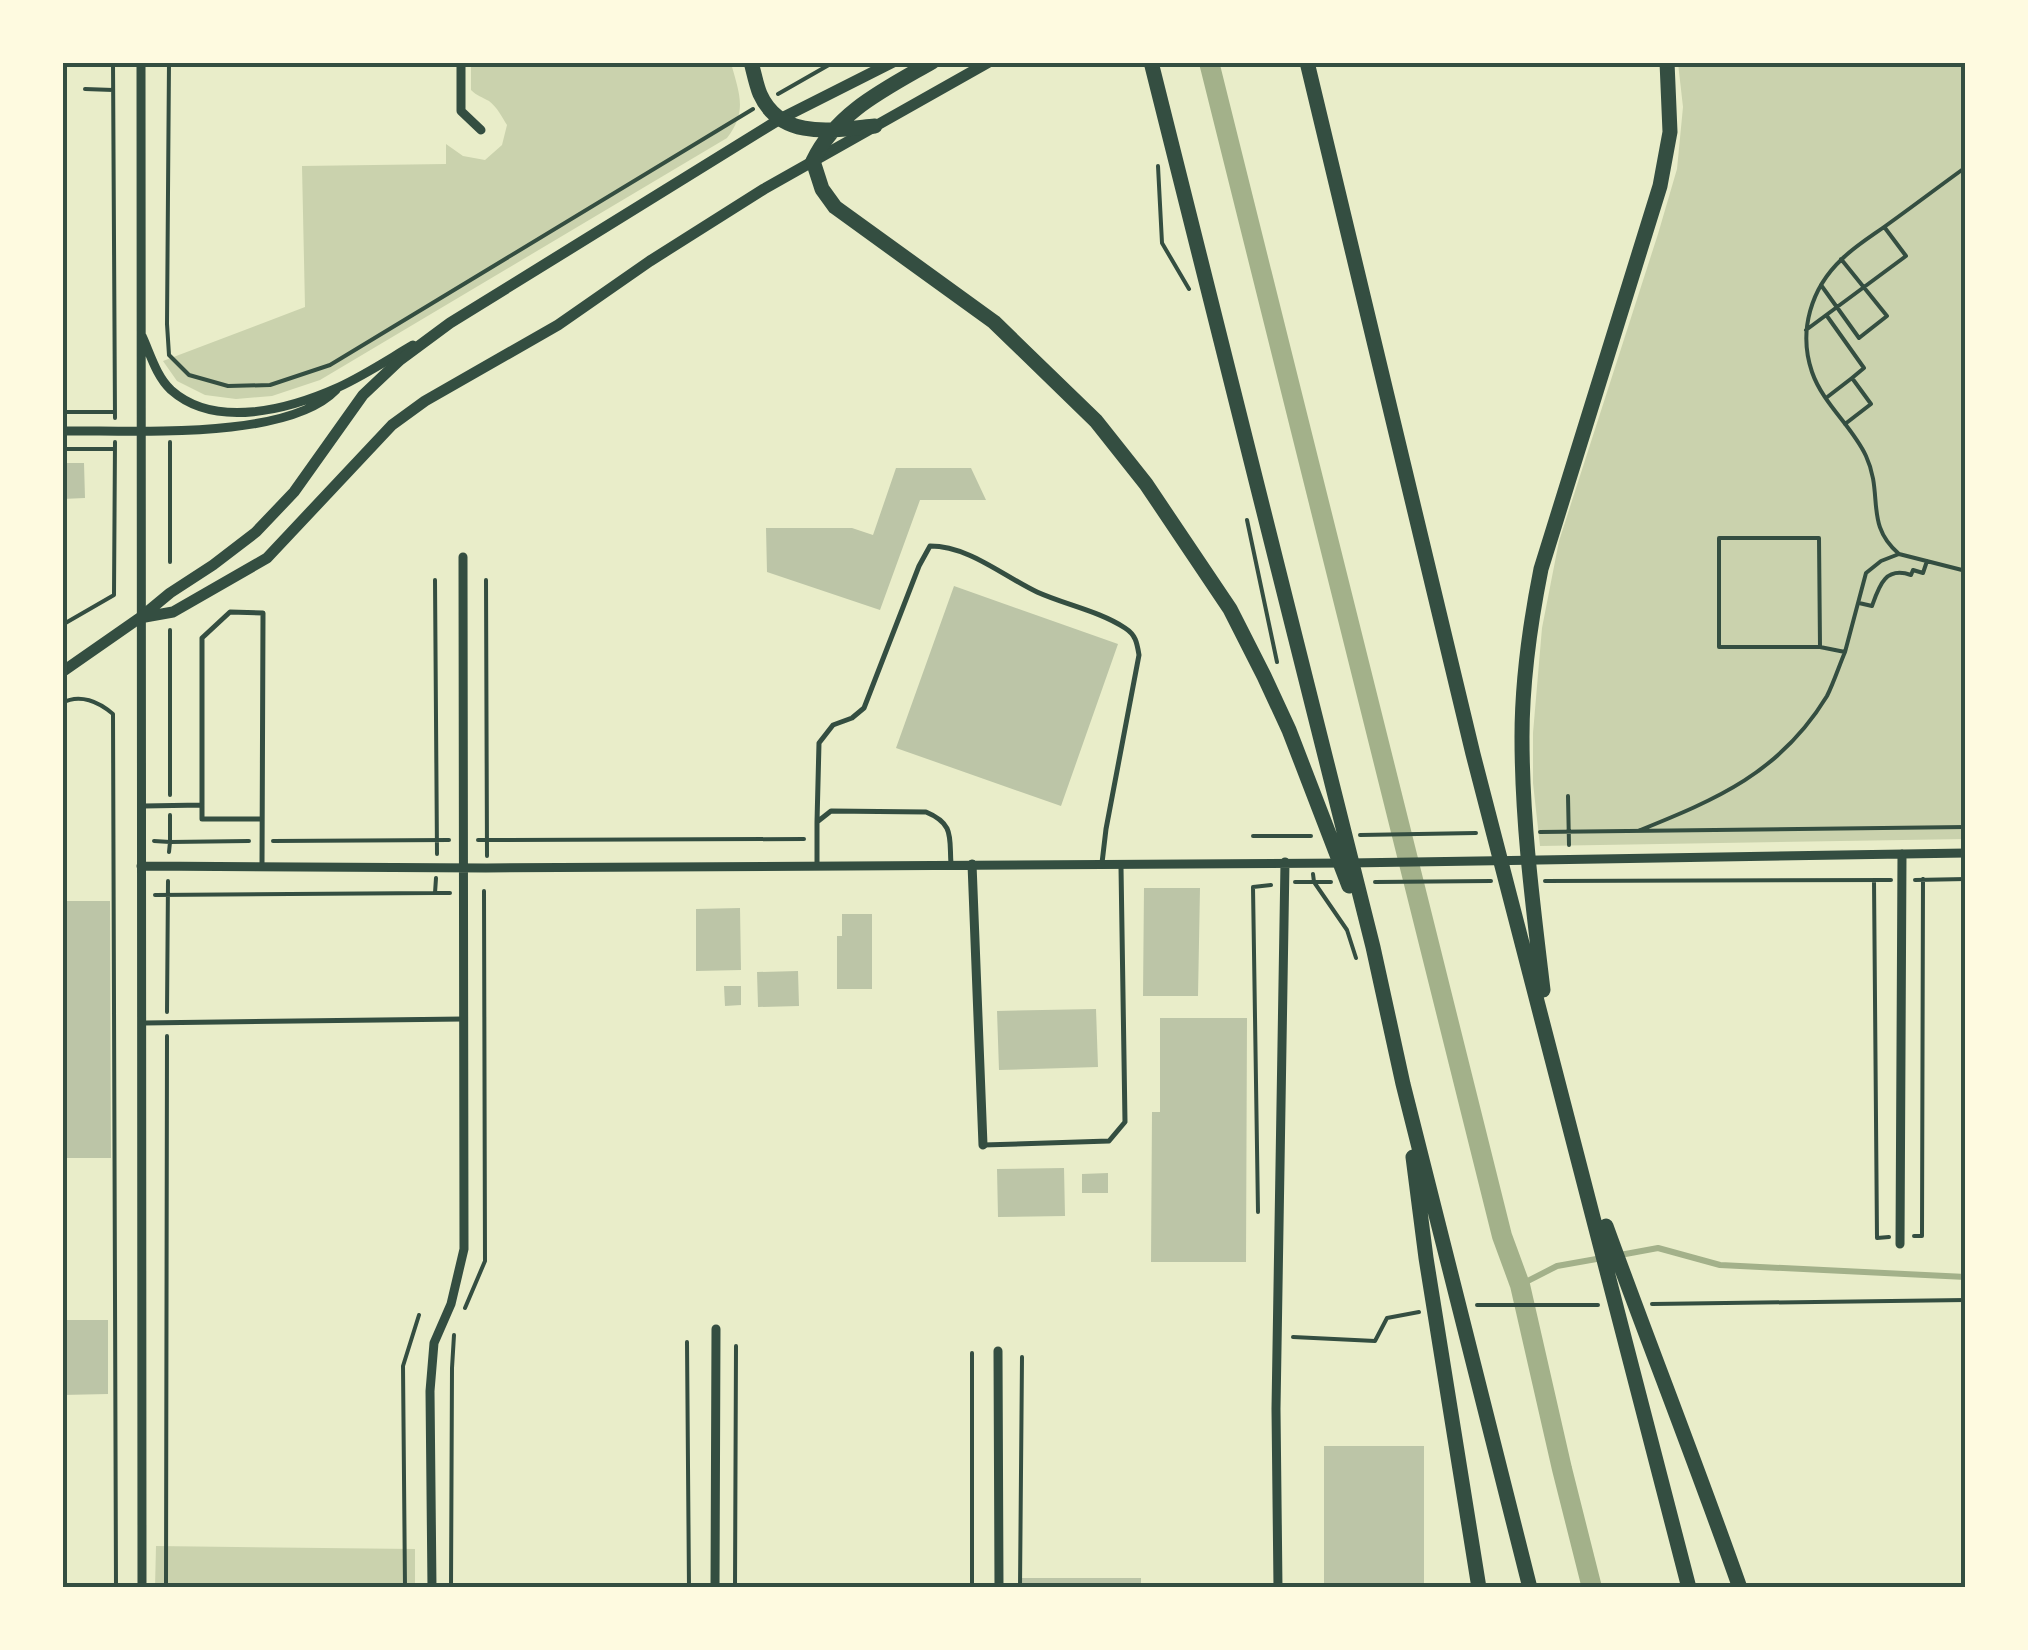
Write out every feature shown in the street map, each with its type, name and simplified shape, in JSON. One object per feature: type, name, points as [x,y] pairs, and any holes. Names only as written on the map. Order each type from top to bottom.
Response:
[{"type":"highway","points":[[751,62],[761,97],[780,119],[811,131],[875,126]]},
{"type":"highway","points":[[932,62],[887,87],[830,131],[813,161],[822,188],[835,207],[994,322],[1096,421],[1146,484],[1230,609],[1264,676],[1374,947]]},
{"type":"highway","points":[[1150,62],[1374,947],[1403,1084],[1530,1588]]},
{"type":"highway","points":[[1307,62],[1473,754],[1689,1588]]},
{"type":"highway","points":[[1550,1049],[1524,802],[1522,733],[1531,619],[1540,569],[1660,186],[1670,132],[1667,62]]},
{"type":"highway","points":[[1403,1084],[1426,1258],[1479,1588]]},
{"type":"highway","points":[[1575,1143],[1740,1588]]},
{"type":"street","points":[[141,62],[142,1588]]},
{"type":"street","points":[[461,62],[461,111],[481,130]]},
{"type":"street","points":[[140,332],[169,388],[193,404],[217,412],[251,412],[292,404],[340,387],[450,324],[780,119],[893,62]]},
{"type":"street","points":[[141,618],[173,612],[267,558],[382,435],[424,401],[558,325],[764,188],[988,62]]},
{"type":"street","points":[[62,672],[256,532],[294,492],[363,394],[400,360],[450,324]]},
{"type":"street","points":[[62,431],[230,427],[307,411],[340,387]]},
{"type":"street","points":[[432,1588],[430,1391],[434,1343],[451,1304],[464,1249],[464,557]]},
{"type":"street","points":[[140,866],[1349,863],[1966,853]]},
{"type":"street","points":[[1900,1244],[1902,854]]},
{"type":"street","points":[[1278,1588],[1276,1410],[1285,862]]},
{"type":"street","points":[[972,864],[983,1145]]},
{"type":"street","points":[[715,1588],[716,1329]]},
{"type":"street","points":[[998,1350],[999,1588]]},
{"type":"lane","points":[[817,866],[819,743],[834,725],[864,708],[930,546],[950,546],[1039,593],[1127,629],[1137,640],[1139,655],[1102,864]]},
{"type":"lane","points":[[262,819],[202,819],[202,638],[230,612],[264,613],[262,866]]},
{"type":"lane","points":[[140,806],[202,805]]},
{"type":"lane","points":[[817,822],[831,811],[926,812],[940,818],[948,828],[951,864]]},
{"type":"lane","points":[[983,1145],[1110,1142],[1125,1122],[1121,864]]},
{"type":"lane","points":[[140,1023],[464,1019]]},
{"type":"path","points":[[62,625],[114,594],[114,62]]},
{"type":"path","points":[[169,62],[169,355],[188,373],[228,386],[270,384],[330,365],[834,62]]},
{"type":"path","points":[[84,89],[114,90]]},
{"type":"path","points":[[1966,167],[1842,260],[1810,304],[1806,330],[1811,370],[1866,454],[1874,478],[1880,534],[1899,554],[1966,571]]},
{"type":"path","points":[[1806,330],[1906,256],[1884,228]]},
{"type":"path","points":[[1821,284],[1859,338],[1887,316],[1842,260]]},
{"type":"path","points":[[1826,315],[1864,368],[1826,398]]},
{"type":"path","points":[[1837,331],[1848,322]]},
{"type":"path","points":[[176,393],[178,383],[188,373]]},
{"type":"path","points":[[1846,424],[1871,404],[1852,378]]},
{"type":"path","points":[[62,412],[115,412]]},
{"type":"path","points":[[170,430],[170,562]]},
{"type":"path","points":[[62,449],[115,449]]},
{"type":"path","points":[[1820,647],[1819,538],[1719,538],[1720,646],[1820,647],[1846,652]]},
{"type":"path","points":[[1638,831],[1749,780],[1781,754],[1828,693],[1846,652],[1866,573],[1880,561],[1899,554]]},
{"type":"path","points":[[1858,603],[1872,606],[1882,581],[1896,573],[1923,573],[1927,561]]},
{"type":"path","points":[[435,893],[436,580]]},
{"type":"path","points":[[140,896],[484,891],[488,840],[486,580]]},
{"type":"path","points":[[170,630],[170,842],[817,839]]},
{"type":"path","points":[[62,703],[82,698],[114,714],[116,1588]]},
{"type":"path","points":[[1568,796],[1570,845]]},
{"type":"path","points":[[1538,832],[1966,827]]},
{"type":"path","points":[[1360,835],[1444,834]]},
{"type":"path","points":[[1254,836],[1316,836]]},
{"type":"path","points":[[1530,881],[1966,879]]},
{"type":"path","points":[[1372,882],[1493,881]]},
{"type":"path","points":[[1258,1212],[1253,887],[1334,882]]},
{"type":"path","points":[[166,1588],[167,896]]},
{"type":"path","points":[[1646,1304],[1966,1300]]},
{"type":"path","points":[[1474,1305],[1606,1304]]},
{"type":"path","points":[[1278,1338],[1375,1340],[1387,1318],[1421,1312]]},
{"type":"path","points":[[405,1588],[403,1366],[418,1315]]},
{"type":"path","points":[[687,1342],[688,1588]]},
{"type":"path","points":[[735,1588],[736,1346]]},
{"type":"path","points":[[972,1353],[972,1588]]},
{"type":"path","points":[[1020,1588],[1022,1357]]},
{"type":"green space","points":[[471,63],[731,63],[740,110],[727,138],[320,380],[272,396],[236,399],[205,395],[177,381],[163,361],[305,307],[302,166],[446,164],[446,144],[463,156],[485,160],[502,145],[507,125],[492,103],[471,90]]},
{"type":"green space","points":[[1678,63],[1965,63],[1965,839],[1540,846],[1533,783],[1533,733],[1542,628],[1559,541],[1677,169],[1683,107]]},
{"type":"green space","points":[[156,1546],[415,1549],[415,1587],[155,1588]]},
{"type":"building","points":[[62,463],[84,463],[85,498],[62,499]]},
{"type":"building","points":[[896,468],[971,468],[986,500],[920,500],[880,610],[767,572],[766,528],[852,528],[873,535]]},
{"type":"building","points":[[954,586],[1118,644],[1061,806],[896,748]]},
{"type":"building","points":[[1144,888],[1200,888],[1198,996],[1143,996]]},
{"type":"building","points":[[62,901],[110,901],[111,1158],[62,1158]]},
{"type":"building","points":[[740,908],[741,970],[696,971],[696,909]]},
{"type":"building","points":[[842,914],[872,914],[872,989],[837,989],[837,936],[842,936]]},
{"type":"building","points":[[798,971],[799,1006],[758,1007],[757,972]]},
{"type":"building","points":[[724,986],[741,986],[741,1005],[725,1006]]},
{"type":"building","points":[[1096,1009],[1098,1067],[999,1070],[997,1011]]},
{"type":"building","points":[[1160,1018],[1247,1018],[1246,1262],[1151,1262],[1152,1112],[1160,1112]]},
{"type":"building","points":[[1064,1168],[1065,1216],[998,1217],[997,1169]]},
{"type":"building","points":[[1108,1173],[1108,1193],[1082,1193],[1082,1174]]},
{"type":"building","points":[[62,1320],[108,1320],[108,1394],[62,1395]]},
{"type":"building","points":[[1324,1446],[1424,1446],[1424,1588],[1324,1588]]},
{"type":"building","points":[[1022,1578],[1141,1578],[1141,1588],[1022,1588]]},
{"type":"waterway","points":[[1209,62],[1502,1236],[1520,1285],[1592,1588]]},
{"type":"waterway","points":[[1620,1255],[1658,1248],[1720,1265],[1966,1277]]},
{"type":"waterway","points":[[1520,1285],[1557,1266],[1602,1258]]}]
